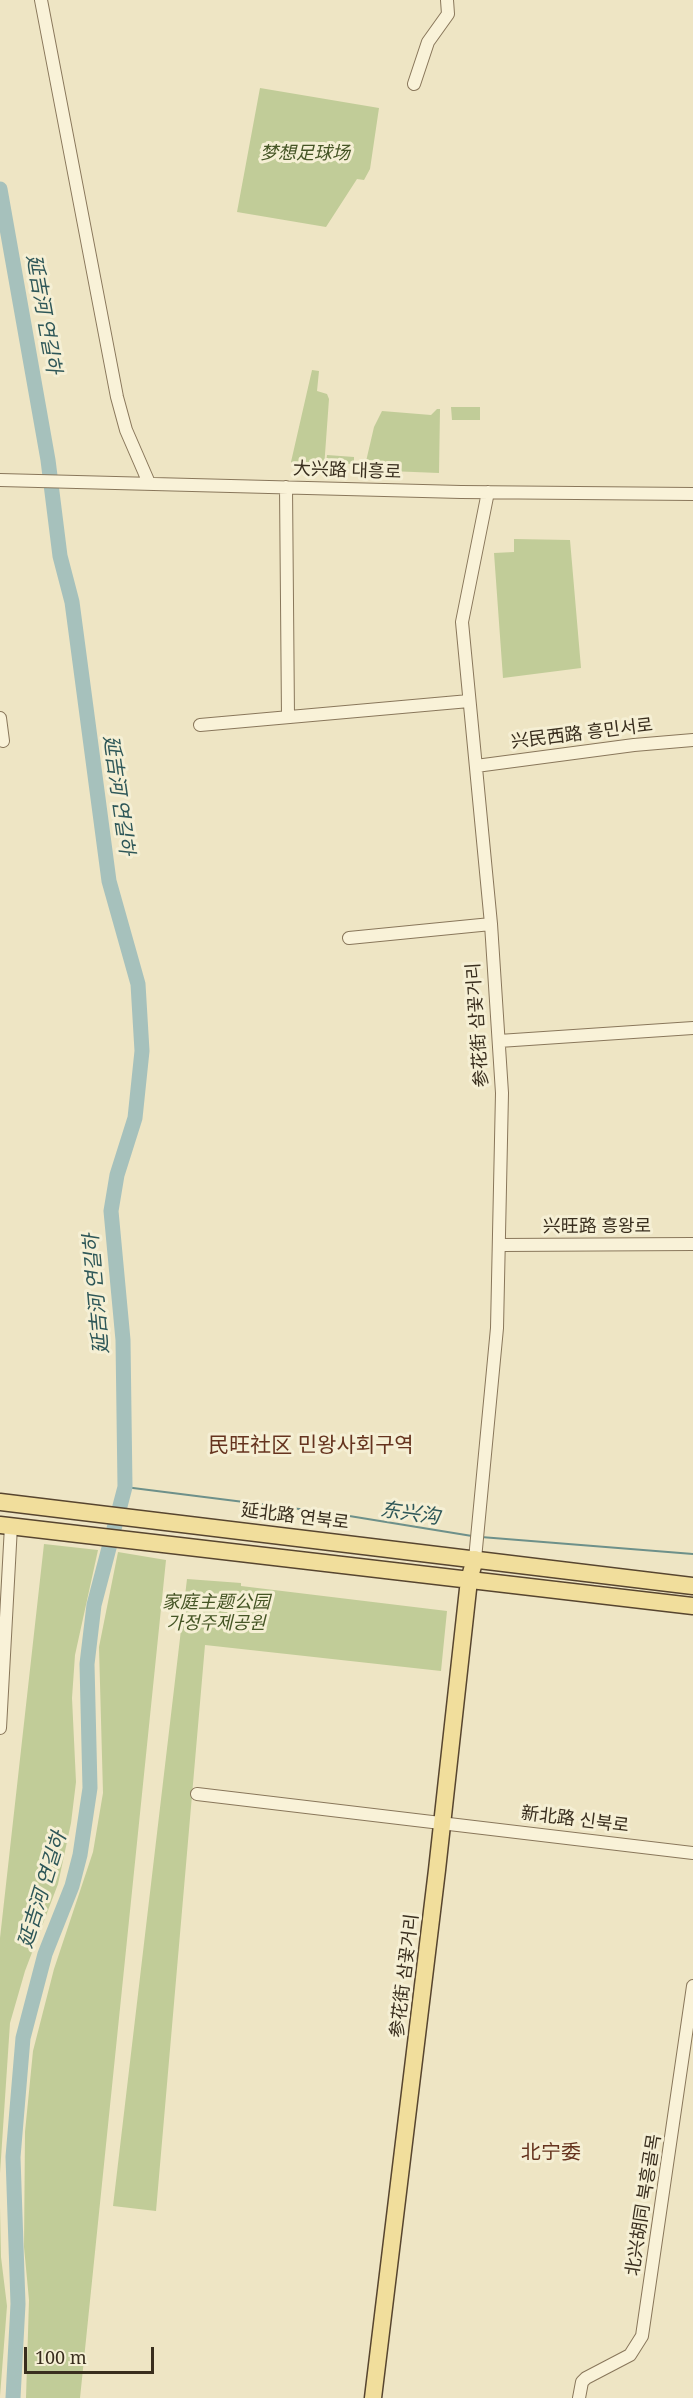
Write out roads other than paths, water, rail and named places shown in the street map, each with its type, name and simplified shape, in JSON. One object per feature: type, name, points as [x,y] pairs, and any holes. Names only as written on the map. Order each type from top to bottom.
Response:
[{"type":"main road","name":"延北路 연북로","points":[[0,1502],[184,1523],[477,1544],[693,1586]]},
{"type":"main road","points":[[6,1525],[693,1606]]},
{"type":"main road","name":"参花街 삼꽃거리","points":[[382,2398],[448,1823],[477,1544]]},
{"type":"main road","name":"参花街 삼꽃거리","points":[[373,2398],[448,1823]]},
{"type":"street","points":[[41,0],[117,397],[126,430],[149,483]]},
{"type":"street","points":[[414,84],[428,42],[448,14],[447,0]]},
{"type":"street","name":"大兴路 대흥로","points":[[0,480],[488,492],[693,494]]},
{"type":"street","points":[[286,487],[288,717]]},
{"type":"street","name":"参花街 삼꽃거리","points":[[477,1544],[497,1328],[503,1151],[499,1041],[491,924],[462,621],[488,492]]},
{"type":"street","points":[[200,725],[469,701]]},
{"type":"street","points":[[0,717],[3,741]]},
{"type":"street","name":"兴民西路 흥민서로","points":[[476,766],[693,740]]},
{"type":"street","points":[[349,938],[491,924]]},
{"type":"street","points":[[499,1041],[693,1028]]},
{"type":"street","name":"兴旺路 흥왕로","points":[[501,1245],[693,1244]]},
{"type":"street","points":[[0,1728],[6,1525]]},
{"type":"street","name":"新北路 신북로","points":[[197,1794],[693,1853]]},
{"type":"street","name":"北兴胡同 북흥골목","points":[[579,2398],[582,2382],[586,2378],[630,2355],[642,2336],[693,1986]]},
{"type":"waterway","name":"延吉河 연길하","points":[[0,189],[48,460],[60,556],[72,602],[109,881],[138,984],[142,1051],[135,1118],[117,1175],[111,1211],[123,1340],[125,1487],[94,1605],[87,1664],[90,1788],[80,1855],[72,1886],[45,1954],[23,2038],[13,2157],[18,2304],[13,2398]]},
{"type":"waterway","name":"东兴沟","points":[[125,1487],[331,1513],[472,1536]]},
{"type":"waterway","name":"东兴沟","points":[[481,1537],[693,1554]]},
{"type":"district","name":"民旺社区 민왕사회구역","points":[[311,1446]]},
{"type":"district","name":"北宁委","points":[[551,2153]]},
{"type":"park label","name":"梦想足球场","points":[[305,154]]},
{"type":"park label","name":"家庭主题公园 가정주제공원","points":[[216,1613]]}]
